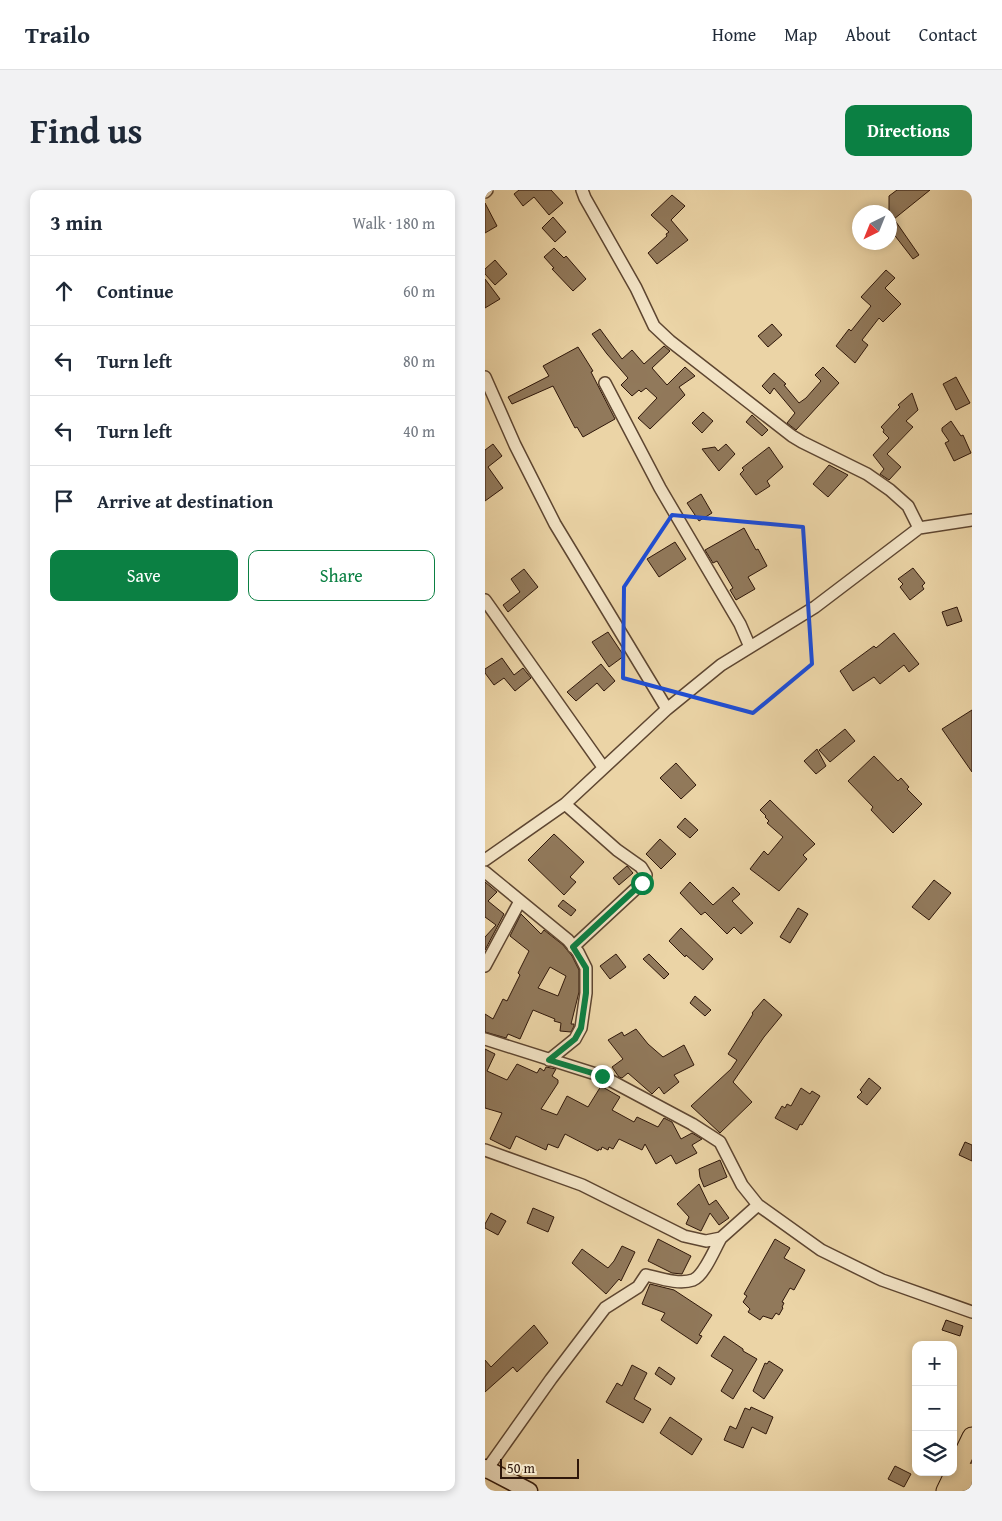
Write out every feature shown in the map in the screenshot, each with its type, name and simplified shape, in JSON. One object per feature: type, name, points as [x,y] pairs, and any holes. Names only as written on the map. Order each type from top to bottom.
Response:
[{"type":"main road","points":[[946,1491],[972,1437]]},
{"type":"main road","points":[[486,1470],[529,1491]]},
{"type":"main road","points":[[963,1491],[972,1473]]},
{"type":"street","points":[[582,190],[636,288],[654,326],[670,342],[792,436],[867,474],[890,490],[908,506],[919,528]]},
{"type":"street","points":[[485,377],[515,444],[555,524],[667,709]]},
{"type":"street","points":[[605,383],[659,488],[740,624],[750,647]]},
{"type":"street","points":[[485,860],[565,804],[667,709],[721,665],[815,607],[919,528],[972,520]]},
{"type":"street","points":[[485,600],[603,767]]},
{"type":"street","points":[[565,804],[617,850],[641,867],[646,876],[642,883],[573,947]]},
{"type":"street","points":[[485,872],[568,940],[586,968],[586,993],[581,1028],[575,1039],[549,1060]]},
{"type":"street","points":[[485,966],[520,901]]},
{"type":"street","points":[[485,1040],[602,1076],[709,1133],[720,1142],[742,1185],[758,1205],[821,1250],[882,1280],[972,1312]]},
{"type":"street","points":[[485,1150],[582,1185],[684,1236],[706,1240],[721,1238]]},
{"type":"street","points":[[486,1470],[605,1308],[638,1287],[646,1275],[681,1282],[694,1280],[703,1271],[721,1238],[758,1205]]},
{"type":"highlighted area","points":[[672,515],[803,527],[812,664],[753,713],[623,678],[624,587]]},
{"type":"building","points":[[519,190],[551,190],[563,203],[549,215],[534,197],[523,206],[514,194]]},
{"type":"building","points":[[897,190],[930,190],[897,217],[897,205],[889,205],[889,196]]},
{"type":"building","points":[[672,195],[685,206],[671,220],[688,240],[657,264],[648,253],[669,232],[651,215]]},
{"type":"building","points":[[485,203],[497,226],[485,233]]},
{"type":"building","points":[[553,217],[566,232],[555,242],[542,228]]},
{"type":"building","points":[[897,223],[919,255],[913,259],[897,238]]},
{"type":"building","points":[[554,248],[564,258],[566,256],[586,279],[573,291],[552,269],[554,268],[544,257]]},
{"type":"building","points":[[495,260],[507,274],[495,285],[485,274],[485,269]]},
{"type":"building","points":[[886,270],[895,278],[885,288],[901,304],[883,322],[879,318],[862,340],[868,345],[855,363],[836,346],[871,306],[861,297]]},
{"type":"building","points":[[485,279],[500,299],[485,308]]},
{"type":"building","points":[[772,324],[782,335],[768,347],[758,336]]},
{"type":"building","points":[[600,329],[622,359],[632,350],[644,364],[664,346],[670,351],[652,368],[667,385],[685,367],[695,376],[679,387],[685,395],[650,429],[638,418],[657,398],[646,388],[641,392],[639,390],[632,396],[621,385],[628,378],[592,334]]},
{"type":"building","points":[[578,347],[593,371],[591,372],[615,419],[583,437],[577,427],[575,428],[553,386],[512,404],[508,397],[549,376],[543,366]]},
{"type":"building","points":[[823,367],[839,383],[796,430],[787,423],[795,413],[774,388],[770,394],[762,386],[774,373],[786,384],[784,385],[799,403],[821,381],[815,375]]},
{"type":"building","points":[[956,377],[970,403],[956,410],[943,384]]},
{"type":"building","points":[[912,393],[918,410],[906,421],[913,427],[887,454],[901,467],[889,480],[880,474],[884,469],[873,455],[889,438],[881,427],[900,407],[898,405]]},
{"type":"building","points":[[703,412],[713,421],[702,433],[692,423]]},
{"type":"building","points":[[752,415],[768,430],[762,436],[746,422]]},
{"type":"building","points":[[951,421],[961,436],[963,435],[971,453],[954,461],[945,443],[949,441],[942,431],[942,428]]},
{"type":"building","points":[[493,444],[502,456],[488,467],[503,488],[485,501],[485,450]]},
{"type":"building","points":[[726,444],[735,454],[719,471],[702,449],[715,447],[718,451]]},
{"type":"building","points":[[769,447],[783,467],[767,481],[770,486],[756,495],[740,474],[744,470],[742,468]]},
{"type":"building","points":[[829,465],[848,475],[828,497],[813,484]]},
{"type":"building","points":[[701,494],[712,513],[699,521],[687,503]]},
{"type":"building","points":[[744,528],[767,566],[748,577],[755,589],[736,600],[730,590],[733,588],[717,561],[713,563],[705,550]]},
{"type":"building","points":[[675,542],[686,559],[659,577],[647,559]]},
{"type":"building","points":[[913,568],[925,583],[922,586],[924,589],[910,600],[900,587],[903,584],[898,579]]},
{"type":"building","points":[[524,569],[538,587],[508,612],[503,605],[520,592],[511,579]]},
{"type":"building","points":[[957,607],[962,621],[947,626],[942,612]]},
{"type":"building","points":[[608,632],[624,656],[609,667],[592,642]]},
{"type":"building","points":[[894,633],[919,664],[909,672],[904,665],[880,684],[874,677],[853,691],[840,671],[874,646],[876,648]]},
{"type":"building","points":[[502,658],[514,675],[523,668],[531,678],[515,691],[504,678],[494,685],[485,673],[485,669]]},
{"type":"building","points":[[601,664],[615,681],[604,691],[597,683],[576,701],[567,692]]},
{"type":"building","points":[[972,710],[972,772],[942,729]]},
{"type":"building","points":[[845,729],[855,741],[830,762],[819,750]]},
{"type":"building","points":[[817,749],[826,766],[816,774],[804,761]]},
{"type":"building","points":[[874,756],[898,781],[901,778],[909,787],[907,789],[922,804],[893,833],[871,810],[873,807],[848,781]]},
{"type":"building","points":[[676,763],[696,785],[681,799],[660,778]]},
{"type":"building","points":[[770,800],[815,844],[803,855],[807,859],[779,891],[750,869],[764,851],[768,855],[783,837],[767,823],[769,821],[760,810]]},
{"type":"building","points":[[685,818],[698,830],[690,838],[677,827]]},
{"type":"building","points":[[554,834],[584,862],[570,877],[576,882],[564,895],[528,860]]},
{"type":"building","points":[[660,839],[676,854],[661,869],[646,854]]},
{"type":"building","points":[[627,866],[633,873],[619,885],[613,878]]},
{"type":"building","points":[[934,880],[951,893],[929,920],[912,907]]},
{"type":"building","points":[[485,882],[497,892],[488,901],[504,914],[485,950],[485,937],[496,925],[485,917]]},
{"type":"building","points":[[690,882],[713,905],[733,887],[740,894],[732,901],[753,923],[741,934],[734,927],[727,934],[705,912],[701,915],[680,893]]},
{"type":"building","points":[[563,900],[576,910],[571,916],[558,906]]},
{"type":"building","points":[[798,908],[808,914],[790,943],[780,937]]},
{"type":"building","points":[[521,914],[541,934],[544,930],[563,945],[572,956],[579,970],[579,992],[571,1024],[574,1024],[574,1026],[571,1032],[560,1031],[561,1023],[533,1010],[520,1039],[508,1034],[506,1038],[485,1032],[485,1014],[493,1019],[503,999],[507,1001],[529,951],[510,936]],"holes":[[[550,967],[566,976],[558,996],[538,988]]]},
{"type":"building","points":[[681,928],[713,959],[703,970],[686,955],[685,957],[669,941]]},
{"type":"building","points":[[616,954],[626,967],[610,979],[600,966]]},
{"type":"building","points":[[649,954],[669,974],[664,979],[643,959]]},
{"type":"building","points":[[695,996],[711,1010],[705,1016],[690,1003]]},
{"type":"building","points":[[764,999],[782,1015],[764,1037],[733,1082],[752,1102],[720,1133],[691,1106],[731,1069],[737,1060],[728,1054],[752,1013]]},
{"type":"building","points":[[636,1029],[648,1044],[663,1057],[684,1045],[694,1065],[674,1075],[679,1082],[664,1094],[659,1087],[652,1094],[628,1073],[622,1078],[619,1077],[612,1067],[623,1059],[608,1040],[622,1032],[624,1036]]},
{"type":"building","points":[[485,1049],[495,1054],[487,1071],[507,1080],[517,1064],[537,1073],[540,1068],[544,1071],[546,1067],[556,1069],[552,1076],[558,1080],[558,1083],[541,1109],[557,1115],[567,1096],[588,1107],[601,1086],[620,1097],[612,1110],[634,1122],[637,1117],[658,1127],[664,1118],[672,1122],[681,1139],[692,1133],[702,1139],[692,1145],[697,1153],[676,1164],[671,1155],[656,1164],[645,1144],[642,1150],[619,1139],[613,1149],[609,1147],[608,1150],[602,1147],[598,1151],[565,1134],[558,1148],[548,1144],[546,1150],[516,1136],[510,1149],[490,1139],[502,1113],[485,1108]]},
{"type":"building","points":[[869,1078],[881,1088],[867,1105],[857,1097],[862,1092],[860,1090]]},
{"type":"building","points":[[801,1088],[810,1094],[812,1091],[820,1096],[797,1130],[775,1118],[782,1106],[785,1108],[787,1104],[791,1106]]},
{"type":"building","points":[[965,1142],[972,1145],[972,1161],[959,1155]]},
{"type":"building","points":[[720,1160],[727,1177],[704,1187],[699,1169]]},
{"type":"building","points":[[699,1184],[709,1205],[716,1200],[729,1218],[719,1225],[710,1213],[701,1231],[686,1224],[689,1217],[677,1204]]},
{"type":"building","points":[[533,1208],[554,1217],[548,1232],[527,1223]]},
{"type":"building","points":[[491,1213],[506,1221],[498,1235],[485,1228]]},
{"type":"building","points":[[658,1239],[691,1256],[682,1274],[672,1273],[648,1261]]},
{"type":"building","points":[[775,1239],[790,1248],[784,1258],[805,1270],[794,1290],[790,1288],[782,1302],[784,1303],[783,1308],[779,1315],[776,1313],[772,1319],[763,1316],[760,1320],[748,1312],[750,1309],[743,1302],[747,1296],[744,1294]]},
{"type":"building","points":[[622,1246],[635,1252],[621,1281],[619,1279],[606,1294],[572,1263],[582,1249],[608,1268]]},
{"type":"building","points":[[650,1284],[674,1290],[712,1315],[699,1335],[702,1336],[697,1344],[661,1320],[665,1313],[642,1304]]},
{"type":"building","points":[[946,1320],[963,1326],[960,1336],[942,1330]]},
{"type":"building","points":[[534,1325],[548,1343],[517,1372],[513,1367],[485,1392],[485,1360],[491,1367]]},
{"type":"building","points":[[724,1336],[757,1359],[733,1399],[721,1391],[733,1370],[711,1356]]},
{"type":"building","points":[[769,1361],[783,1370],[764,1399],[753,1391],[765,1363],[767,1364]]},
{"type":"building","points":[[632,1365],[647,1373],[634,1399],[651,1409],[643,1423],[606,1402],[617,1383],[622,1386]]},
{"type":"building","points":[[659,1367],[675,1378],[671,1385],[655,1374]]},
{"type":"building","points":[[751,1407],[773,1417],[766,1434],[752,1427],[743,1448],[724,1440],[730,1426],[736,1429],[745,1408],[750,1410]]},
{"type":"building","points":[[670,1417],[702,1439],[692,1455],[660,1433]]},
{"type":"building","points":[[895,1466],[911,1474],[904,1487],[888,1479]]},
{"type":"route","points":[[602,1076],[549,1060],[575,1039],[581,1028],[586,993],[586,968],[578,952],[573,947],[642,883]]}]
